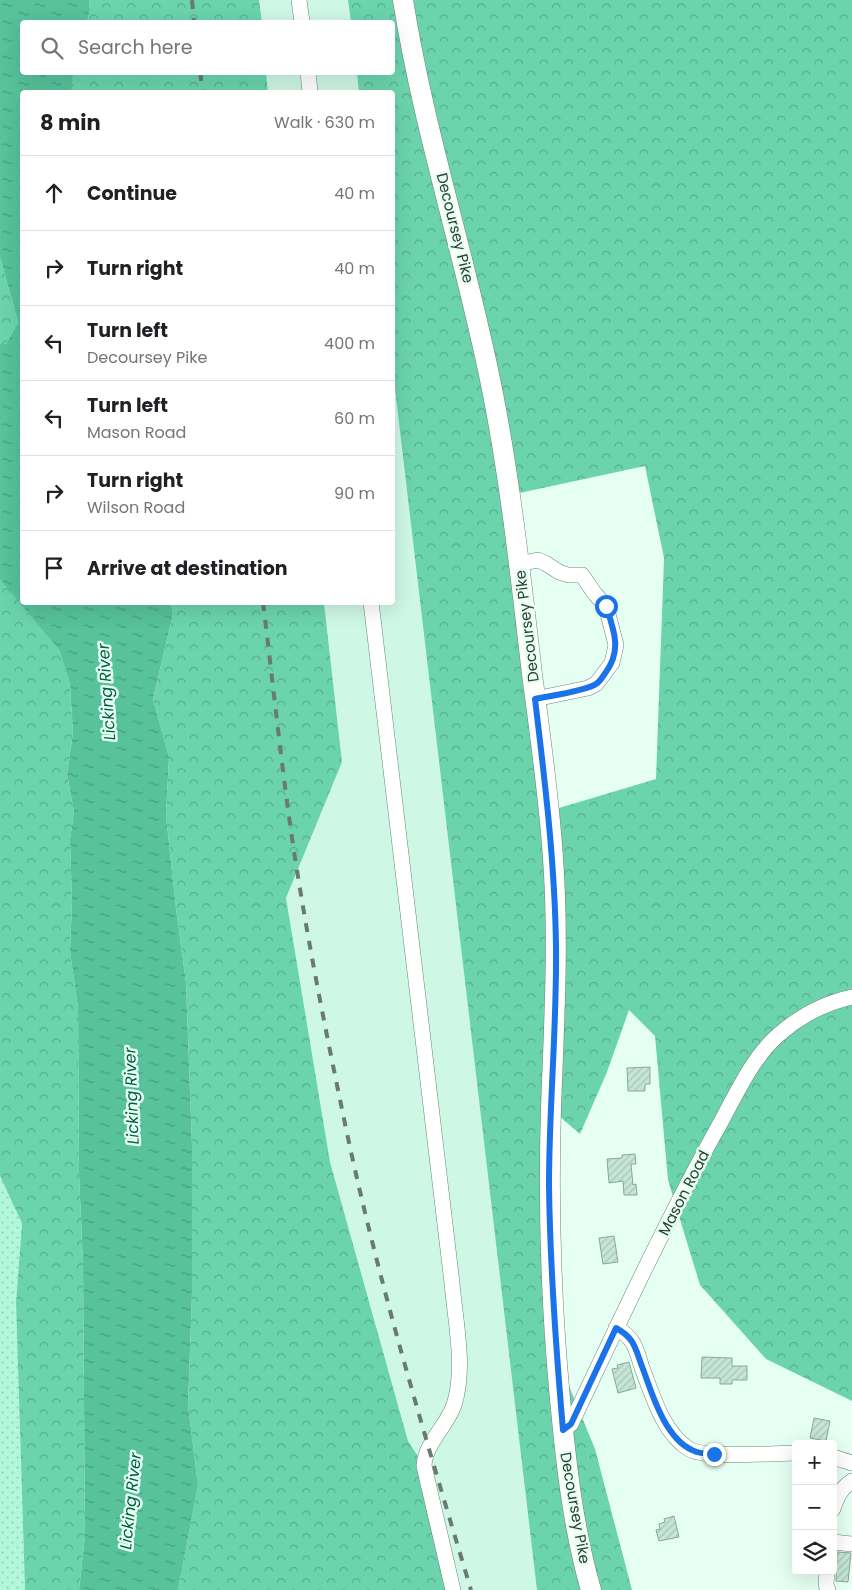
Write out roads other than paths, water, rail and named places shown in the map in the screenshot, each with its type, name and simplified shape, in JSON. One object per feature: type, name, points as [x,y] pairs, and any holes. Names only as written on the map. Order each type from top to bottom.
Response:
[{"type":"main road","name":"Decoursey Pike","points":[[403,0],[420,92],[473,302],[493,394],[510,494],[550,820],[554,898],[556,1018],[551,1109],[550,1194],[557,1364],[563,1430],[578,1540],[591,1590]]},
{"type":"street","points":[[299,0],[302,20]]},
{"type":"street","points":[[308,75],[310,90]]},
{"type":"street","points":[[519,564],[538,560],[559,572],[568,575],[582,575],[594,594],[606,606],[616,645],[612,663],[596,684],[588,688],[535,699]]},
{"type":"street","points":[[371,605],[452,1283],[459,1360],[458,1391],[454,1406],[424,1460],[454,1590]]},
{"type":"street","name":"Mason Road","points":[[563,1430],[571,1424],[616,1328],[697,1166],[746,1076],[775,1038],[810,1012],[839,1000],[852,997]]},
{"type":"street","points":[[616,1328],[627,1334],[635,1346],[665,1422],[675,1437],[690,1450],[714,1454],[792,1453]]},
{"type":"street","points":[[837,1458],[852,1463]]},
{"type":"street","points":[[837,1499],[844,1486],[852,1481]]},
{"type":"street","points":[[837,1542],[852,1544]]},
{"type":"street","points":[[827,1575],[826,1586],[828,1590]]},
{"type":"water","points":[[0,0],[89,0],[90,10],[88,20],[20,20],[20,75],[73,75],[71,90],[20,90],[20,603],[0,579],[0,344],[6,344],[18,322],[0,257]]},
{"type":"water","name":"Licking River","points":[[22,605],[171,605],[173,614],[153,699],[169,757],[166,816],[186,983],[192,1145],[192,1295],[188,1404],[198,1486],[178,1590],[79,1590],[85,1535],[83,1264],[79,1174],[78,1008],[70,951],[72,903],[70,839],[74,812],[67,774],[73,733],[70,684],[59,650]]},
{"type":"railway","points":[[192,0],[194,20]]},
{"type":"railway","points":[[200,75],[203,90]]},
{"type":"railway","points":[[263,605],[295,861],[314,970],[343,1114],[370,1234],[386,1294],[471,1590]]}]
